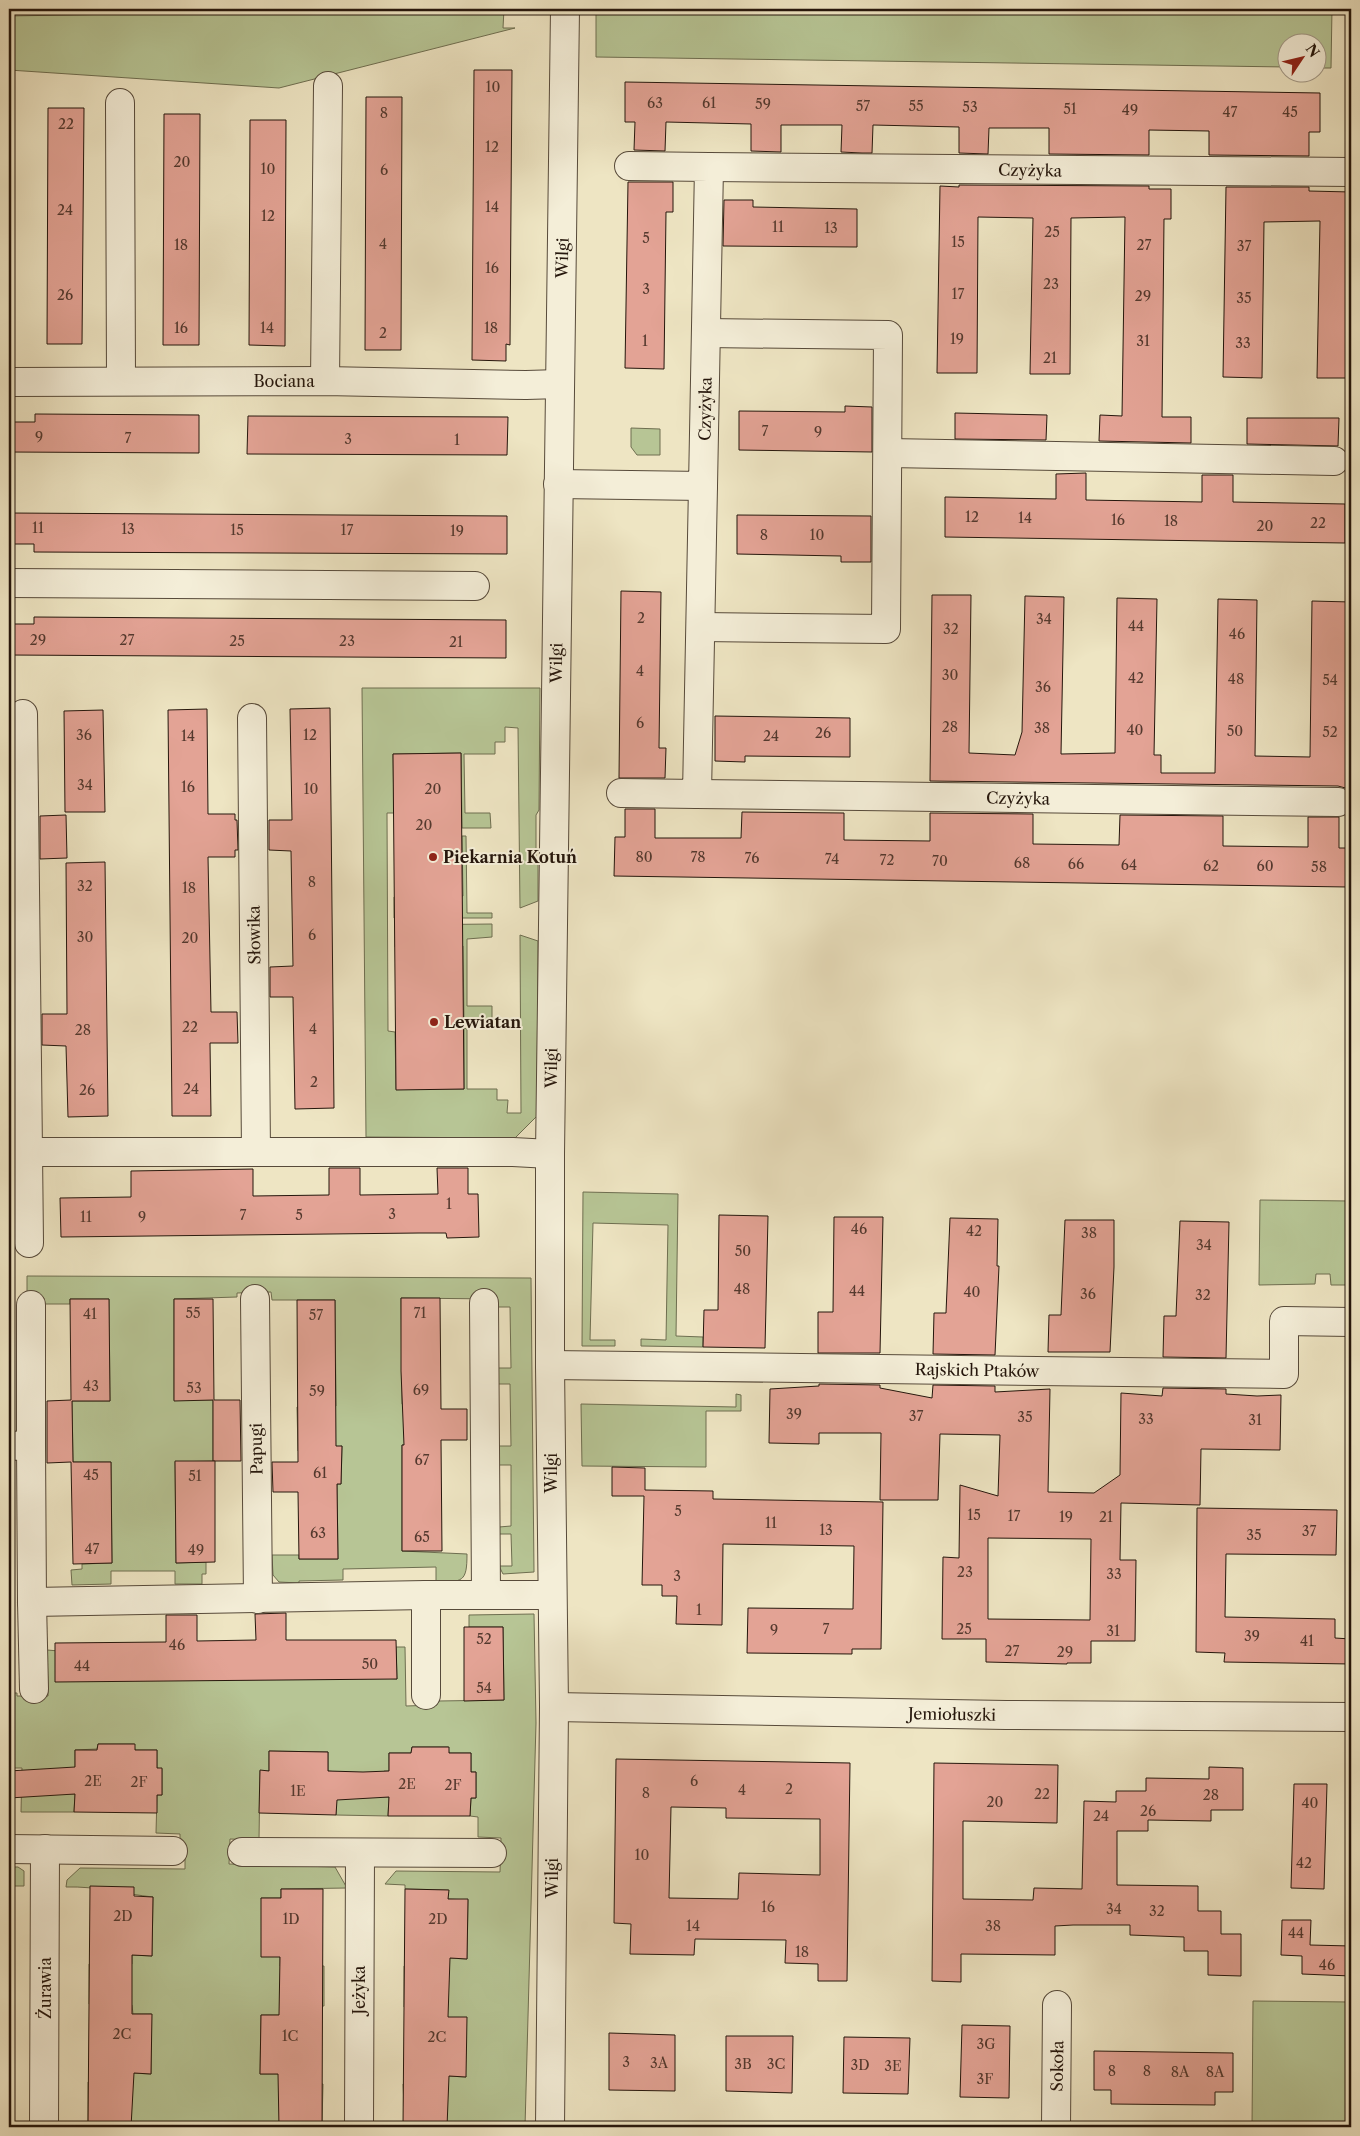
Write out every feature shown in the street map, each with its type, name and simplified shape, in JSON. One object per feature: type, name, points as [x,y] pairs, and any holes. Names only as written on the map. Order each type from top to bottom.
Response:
[{"type":"street","name":"Wilgi","points":[[550,2127],[554,1707],[550,1366],[550,1154],[565,9]]},
{"type":"street","points":[[325,381],[328,86]]},
{"type":"street","points":[[120,103],[121,380]]},
{"type":"street","name":"Czyżyka","points":[[629,166],[1351,172]]},
{"type":"street","name":"Czyżyka","points":[[697,794],[709,167]]},
{"type":"street","points":[[701,628],[886,630],[888,335],[706,333]]},
{"type":"street","name":"Bociana","points":[[9,382],[121,380],[560,384]]},
{"type":"street","points":[[888,453],[1334,461]]},
{"type":"street","points":[[558,484],[703,486]]},
{"type":"street","points":[[9,583],[475,586]]},
{"type":"street","points":[[24,714],[17,1002],[28,1152],[29,1243]]},
{"type":"street","name":"Słowika","points":[[252,718],[256,1152]]},
{"type":"street","name":"Czyżyka","points":[[621,793],[1338,802]]},
{"type":"street","points":[[28,1152],[550,1154]]},
{"type":"street","name":"Papugi","points":[[255,1299],[258,1599]]},
{"type":"street","points":[[484,1303],[486,1594]]},
{"type":"street","points":[[31,1305],[20,1445],[32,1602],[34,1689]]},
{"type":"street","name":"Rajskich Ptaków","points":[[550,1366],[1284,1374],[1284,1321],[1351,1322]]},
{"type":"street","points":[[32,1602],[552,1594]]},
{"type":"street","points":[[426,1595],[426,1695]]},
{"type":"street","name":"Jemiołuszki","points":[[554,1707],[1006,1715],[1351,1717]]},
{"type":"street","points":[[9,1848],[173,1851]]},
{"type":"street","name":"Żurawia","points":[[44,2127],[45,1849]]},
{"type":"street","points":[[242,1852],[492,1853]]},
{"type":"street","name":"Jeżyka","points":[[359,2127],[360,1853]]},
{"type":"street","name":"Sokoła","points":[[1056,2127],[1057,2005]]},
{"type":"green space","points":[[504,9],[503,28],[515,28],[279,88],[9,70],[9,16]]},
{"type":"green space","points":[[596,9],[1332,9],[1331,68],[1328,68],[1328,32],[1278,32],[1278,67],[596,57]]},
{"type":"green space","points":[[631,428],[660,429],[660,455],[637,455],[631,447]]},
{"type":"green space","points":[[362,688],[540,688],[539,810],[536,815],[538,901],[520,908],[518,728],[505,727],[505,742],[495,742],[495,754],[464,754],[465,813],[490,813],[491,828],[462,828],[461,753],[393,754],[394,813],[387,813],[388,1031],[395,1032],[396,1089],[464,1089],[464,1028],[467,1029],[467,1089],[497,1089],[497,1100],[508,1100],[507,1113],[521,1113],[520,935],[538,941],[537,1116],[515,1138],[366,1137]]},
{"type":"green space","points":[[462,836],[466,836],[467,913],[492,913],[492,918],[394,918],[394,897],[463,896]]},
{"type":"green space","points":[[492,924],[492,937],[467,939],[467,1006],[492,1006],[492,1021],[464,1021],[463,946],[395,947],[395,925]]},
{"type":"green space","points":[[583,1192],[678,1194],[676,1336],[703,1337],[703,1347],[641,1346],[641,1339],[666,1340],[668,1225],[593,1223],[590,1340],[615,1340],[615,1346],[582,1346]]},
{"type":"green space","points":[[1260,1200],[1351,1201],[1351,1285],[1331,1285],[1330,1274],[1316,1274],[1315,1284],[1259,1285]]},
{"type":"green space","points":[[27,1276],[531,1278],[534,1572],[503,1574],[499,1566],[512,1566],[511,1534],[499,1534],[499,1527],[511,1526],[511,1465],[498,1465],[498,1446],[511,1446],[510,1384],[497,1384],[498,1368],[511,1368],[510,1307],[497,1307],[497,1299],[401,1298],[402,1404],[439,1445],[402,1445],[402,1551],[467,1554],[464,1575],[458,1581],[436,1582],[436,1567],[343,1569],[343,1580],[299,1581],[299,1583],[279,1582],[273,1575],[272,1555],[299,1555],[299,1559],[338,1559],[337,1484],[341,1484],[342,1446],[318,1451],[298,1451],[297,1407],[336,1406],[335,1300],[272,1300],[271,1292],[237,1293],[237,1297],[174,1299],[174,1400],[213,1400],[213,1461],[175,1462],[176,1563],[206,1562],[206,1574],[202,1574],[202,1584],[175,1584],[175,1571],[111,1571],[111,1584],[72,1585],[71,1570],[82,1569],[82,1564],[112,1563],[111,1462],[73,1462],[72,1401],[110,1401],[109,1299],[70,1299],[70,1304],[44,1304],[44,1298],[27,1298]]},
{"type":"green space","points":[[736,1394],[741,1395],[741,1411],[706,1411],[706,1467],[582,1466],[581,1404],[736,1407]]},
{"type":"green space","points":[[534,1614],[536,1723],[525,2127],[447,2127],[404,2106],[403,2084],[446,2085],[447,2076],[466,2077],[448,2017],[404,2007],[404,1966],[447,1967],[447,1958],[467,1959],[468,1900],[448,1899],[448,1890],[405,1889],[405,1885],[385,1884],[396,1871],[500,1872],[501,1838],[478,1837],[478,1817],[470,1816],[471,1798],[476,1798],[476,1772],[471,1772],[471,1753],[449,1753],[448,1747],[412,1747],[411,1753],[389,1753],[389,1771],[384,1771],[383,1797],[389,1797],[388,1816],[336,1815],[337,1772],[328,1771],[328,1752],[269,1751],[269,1771],[260,1771],[259,1840],[230,1839],[229,1864],[335,1867],[347,1888],[281,1889],[281,1898],[261,1898],[280,1957],[280,1966],[324,1966],[324,2006],[281,2006],[280,2015],[261,2015],[260,2074],[280,2074],[280,2083],[323,2084],[322,2124],[279,2124],[279,2127],[131,2127],[131,2122],[88,2122],[88,2082],[131,2082],[131,2073],[151,2074],[151,2014],[133,2014],[132,2005],[89,2004],[89,1964],[132,1964],[132,1955],[152,1956],[153,1897],[99,1889],[66,1887],[67,1880],[80,1868],[185,1869],[185,1849],[180,1848],[180,1834],[156,1833],[157,1795],[162,1795],[162,1769],[157,1768],[157,1750],[135,1750],[134,1744],[98,1744],[97,1749],[75,1750],[75,1767],[69,1794],[75,1794],[74,1812],[21,1812],[22,1768],[13,1768],[13,1749],[9,1749],[9,1693],[17,1693],[17,1696],[48,1696],[47,1650],[397,1679],[396,1647],[405,1647],[406,1706],[437,1705],[438,1701],[504,1700],[503,1627],[469,1627],[469,1615]]},
{"type":"green space","points":[[9,1867],[18,1867],[24,1871],[24,1886],[9,1886]]},
{"type":"green space","points":[[1253,2001],[1351,2002],[1351,2127],[1252,2127]]},
{"type":"building","points":[[474,70],[512,70],[510,345],[506,344],[506,361],[472,360]]},
{"type":"building","points":[[625,82],[1320,93],[1320,132],[1309,132],[1309,156],[1209,155],[1209,131],[1149,130],[1149,155],[1049,154],[1049,128],[989,128],[988,154],[959,153],[959,127],[873,125],[872,153],[862,153],[841,152],[842,125],[781,125],[781,152],[751,151],[751,124],[666,122],[665,151],[634,150],[635,122],[625,122]]},
{"type":"building","points":[[366,97],[402,97],[401,350],[365,350]]},
{"type":"building","points":[[48,108],[84,108],[82,344],[47,344]]},
{"type":"building","points":[[164,114],[200,114],[199,345],[163,345]]},
{"type":"building","points":[[250,120],[286,120],[285,346],[249,345]]},
{"type":"building","points":[[628,182],[673,182],[673,212],[666,212],[664,369],[625,368]]},
{"type":"building","points":[[959,185],[1149,186],[1149,189],[1171,189],[1171,219],[1164,219],[1162,417],[1191,417],[1191,443],[1099,441],[1100,415],[1122,416],[1125,217],[1071,218],[1070,374],[1030,374],[1033,218],[978,217],[977,373],[937,373],[940,186],[959,187]]},
{"type":"building","points":[[1226,187],[1309,187],[1309,191],[1351,192],[1351,378],[1317,378],[1320,221],[1264,222],[1262,378],[1223,377]]},
{"type":"building","points":[[724,200],[753,200],[753,207],[857,209],[857,247],[723,246]]},
{"type":"building","points":[[845,406],[872,407],[872,452],[739,450],[739,411],[845,412]]},
{"type":"building","points":[[955,413],[1047,415],[1046,440],[955,439]]},
{"type":"building","points":[[35,414],[199,415],[199,453],[9,452],[9,422],[35,422]]},
{"type":"building","points":[[248,416],[508,417],[507,455],[247,454]]},
{"type":"building","points":[[1247,418],[1339,418],[1338,446],[1247,444]]},
{"type":"building","points":[[1086,473],[1086,500],[1202,502],[1202,475],[1233,475],[1233,502],[1345,504],[1345,543],[945,537],[945,497],[1056,499],[1056,474]]},
{"type":"building","points":[[9,513],[507,516],[507,554],[34,552],[34,544],[9,544]]},
{"type":"building","points":[[737,515],[871,516],[871,562],[841,562],[841,556],[737,554]]},
{"type":"building","points":[[621,591],[661,592],[659,748],[666,748],[665,778],[619,778]]},
{"type":"building","points":[[932,595],[971,595],[969,753],[1015,755],[1022,732],[1025,596],[1064,597],[1061,754],[1115,753],[1117,598],[1157,599],[1154,755],[1161,755],[1161,773],[1215,773],[1218,599],[1257,600],[1255,756],[1310,757],[1312,601],[1351,602],[1349,789],[1338,786],[930,781]]},
{"type":"building","points":[[34,617],[506,620],[506,658],[9,655],[9,624],[34,624]]},
{"type":"building","points":[[330,708],[334,1108],[295,1109],[293,997],[270,997],[270,967],[293,966],[291,851],[269,850],[269,820],[292,820],[290,709]]},
{"type":"building","points":[[207,709],[208,814],[235,814],[238,850],[235,850],[235,857],[208,857],[211,1012],[237,1012],[238,1043],[210,1043],[211,1116],[172,1116],[168,710]]},
{"type":"building","points":[[103,710],[105,812],[65,812],[64,711]]},
{"type":"building","points":[[715,716],[850,718],[850,757],[745,756],[745,762],[715,761]]},
{"type":"building","points":[[461,753],[464,1089],[396,1090],[393,754]]},
{"type":"building","points":[[625,809],[655,809],[655,838],[741,838],[742,812],[844,813],[844,840],[930,841],[930,813],[1033,814],[1033,844],[1119,845],[1120,815],[1223,816],[1223,846],[1308,847],[1308,817],[1339,817],[1339,848],[1348,848],[1348,887],[614,876],[615,837],[625,837]]},
{"type":"building","points":[[66,815],[67,858],[40,859],[40,816]]},
{"type":"building","points":[[105,862],[108,1116],[68,1117],[66,1046],[42,1045],[42,1014],[67,1014],[66,863]]},
{"type":"building","points":[[329,1168],[360,1168],[360,1195],[438,1194],[437,1168],[468,1168],[468,1194],[478,1194],[479,1237],[447,1238],[446,1233],[419,1233],[61,1237],[60,1198],[131,1197],[131,1171],[253,1169],[253,1196],[329,1195]]},
{"type":"building","points":[[719,1215],[768,1216],[765,1348],[703,1347],[704,1310],[718,1310]]},
{"type":"building","points":[[834,1217],[883,1217],[880,1353],[818,1353],[818,1312],[833,1312]]},
{"type":"building","points":[[950,1218],[998,1219],[997,1266],[999,1266],[995,1355],[933,1354],[934,1313],[946,1313]]},
{"type":"building","points":[[1065,1220],[1114,1220],[1110,1352],[1048,1352],[1049,1315],[1061,1315]]},
{"type":"building","points":[[1180,1221],[1229,1222],[1226,1358],[1163,1357],[1164,1316],[1176,1316]]},
{"type":"building","points":[[401,1298],[440,1298],[441,1409],[467,1409],[467,1440],[441,1440],[442,1551],[402,1551],[402,1445],[404,1445]]},
{"type":"building","points":[[70,1299],[109,1299],[110,1401],[72,1401],[73,1462],[111,1462],[112,1563],[73,1564],[71,1462],[47,1463],[47,1401],[71,1400]]},
{"type":"building","points":[[174,1299],[213,1299],[214,1400],[240,1400],[241,1461],[213,1461],[213,1400],[174,1401]]},
{"type":"building","points":[[297,1300],[335,1300],[336,1446],[342,1446],[341,1484],[337,1484],[338,1559],[299,1559],[298,1492],[273,1492],[272,1462],[298,1462]]},
{"type":"building","points":[[819,1384],[880,1385],[880,1388],[932,1398],[933,1385],[995,1386],[995,1392],[1050,1389],[1048,1492],[1094,1493],[1120,1475],[1121,1393],[1162,1396],[1163,1388],[1226,1389],[1226,1394],[1281,1395],[1280,1450],[1201,1449],[1200,1505],[1121,1503],[1120,1560],[1136,1560],[1135,1641],[1091,1641],[1091,1663],[986,1662],[986,1639],[942,1639],[943,1557],[959,1558],[960,1485],[998,1496],[1000,1435],[940,1434],[938,1500],[880,1500],[881,1433],[819,1433],[819,1444],[769,1443],[770,1389],[819,1386]],"holes":[[[988,1538],[1091,1539],[1090,1620],[988,1619]]]},
{"type":"building","points":[[175,1461],[215,1461],[215,1562],[176,1563]]},
{"type":"building","points":[[612,1467],[645,1468],[645,1490],[713,1491],[713,1499],[883,1502],[881,1649],[852,1649],[852,1654],[747,1653],[748,1608],[853,1609],[854,1546],[723,1544],[722,1625],[676,1624],[677,1596],[662,1596],[662,1585],[642,1585],[644,1496],[612,1496]]},
{"type":"building","points":[[1197,1508],[1337,1510],[1336,1555],[1226,1554],[1225,1617],[1335,1619],[1335,1638],[1351,1639],[1351,1664],[1224,1662],[1225,1653],[1196,1652]]},
{"type":"building","points":[[286,1613],[286,1640],[396,1640],[397,1679],[55,1682],[55,1643],[166,1642],[166,1615],[197,1615],[197,1641],[256,1640],[255,1614]]},
{"type":"building","points":[[464,1627],[503,1627],[504,1700],[464,1701]]},
{"type":"building","points":[[98,1744],[135,1744],[135,1750],[157,1750],[157,1768],[162,1768],[162,1795],[157,1795],[157,1813],[74,1812],[75,1794],[9,1798],[9,1771],[75,1767],[75,1750],[97,1750]]},
{"type":"building","points":[[412,1747],[449,1747],[449,1753],[471,1753],[471,1772],[476,1772],[476,1798],[471,1798],[470,1816],[388,1816],[389,1797],[337,1800],[336,1815],[259,1813],[260,1770],[269,1771],[269,1751],[328,1752],[328,1771],[363,1772],[389,1771],[389,1753],[411,1753]]},
{"type":"building","points":[[616,1759],[850,1763],[847,1981],[818,1981],[818,1964],[785,1963],[786,1940],[695,1939],[694,1955],[630,1954],[631,1924],[614,1923]],"holes":[[[671,1807],[726,1808],[726,1818],[820,1819],[820,1875],[739,1873],[738,1899],[669,1898]]]},
{"type":"building","points":[[934,1763],[1058,1765],[1057,1823],[963,1821],[963,1899],[1033,1900],[1034,1888],[1082,1889],[1084,1801],[1116,1802],[1116,1791],[1146,1791],[1146,1778],[1209,1779],[1209,1767],[1243,1768],[1243,1810],[1211,1810],[1211,1821],[1148,1820],[1148,1831],[1117,1831],[1117,1885],[1198,1886],[1198,1911],[1221,1911],[1221,1934],[1241,1934],[1241,1976],[1208,1975],[1208,1951],[1184,1951],[1184,1937],[1130,1935],[1130,1925],[1073,1925],[1055,1926],[1055,1955],[961,1954],[961,1982],[932,1981]]},
{"type":"building","points":[[1294,1784],[1327,1784],[1324,1889],[1291,1888]]},
{"type":"building","points":[[90,1886],[134,1887],[134,1896],[153,1897],[152,1956],[132,1955],[132,2014],[152,2014],[151,2074],[134,2073],[131,2127],[88,2127]]},
{"type":"building","points":[[281,1889],[323,1889],[322,2127],[279,2127],[278,2074],[260,2074],[261,2015],[279,2015],[280,1957],[261,1957],[261,1898],[281,1898]]},
{"type":"building","points":[[405,1889],[449,1890],[448,1899],[468,1899],[467,1959],[450,1958],[448,2017],[467,2017],[466,2077],[449,2076],[447,2127],[403,2127]]},
{"type":"building","points":[[1282,1920],[1311,1920],[1310,1945],[1351,1946],[1351,1976],[1302,1974],[1302,1956],[1281,1955]]},
{"type":"building","points":[[962,2025],[1010,2026],[1009,2098],[960,2097]]},
{"type":"building","points":[[609,2033],[675,2035],[675,2091],[609,2090]]},
{"type":"building","points":[[726,2036],[793,2036],[792,2093],[726,2091]]},
{"type":"building","points":[[844,2037],[910,2038],[908,2094],[843,2093]]},
{"type":"building","points":[[1094,2051],[1233,2053],[1233,2092],[1215,2092],[1215,2105],[1111,2104],[1111,2090],[1094,2090]]},
{"type":"place","name":"Piekarnia Kotuń","points":[[433,857]]},
{"type":"place","name":"Lewiatan","points":[[434,1022]]}]
